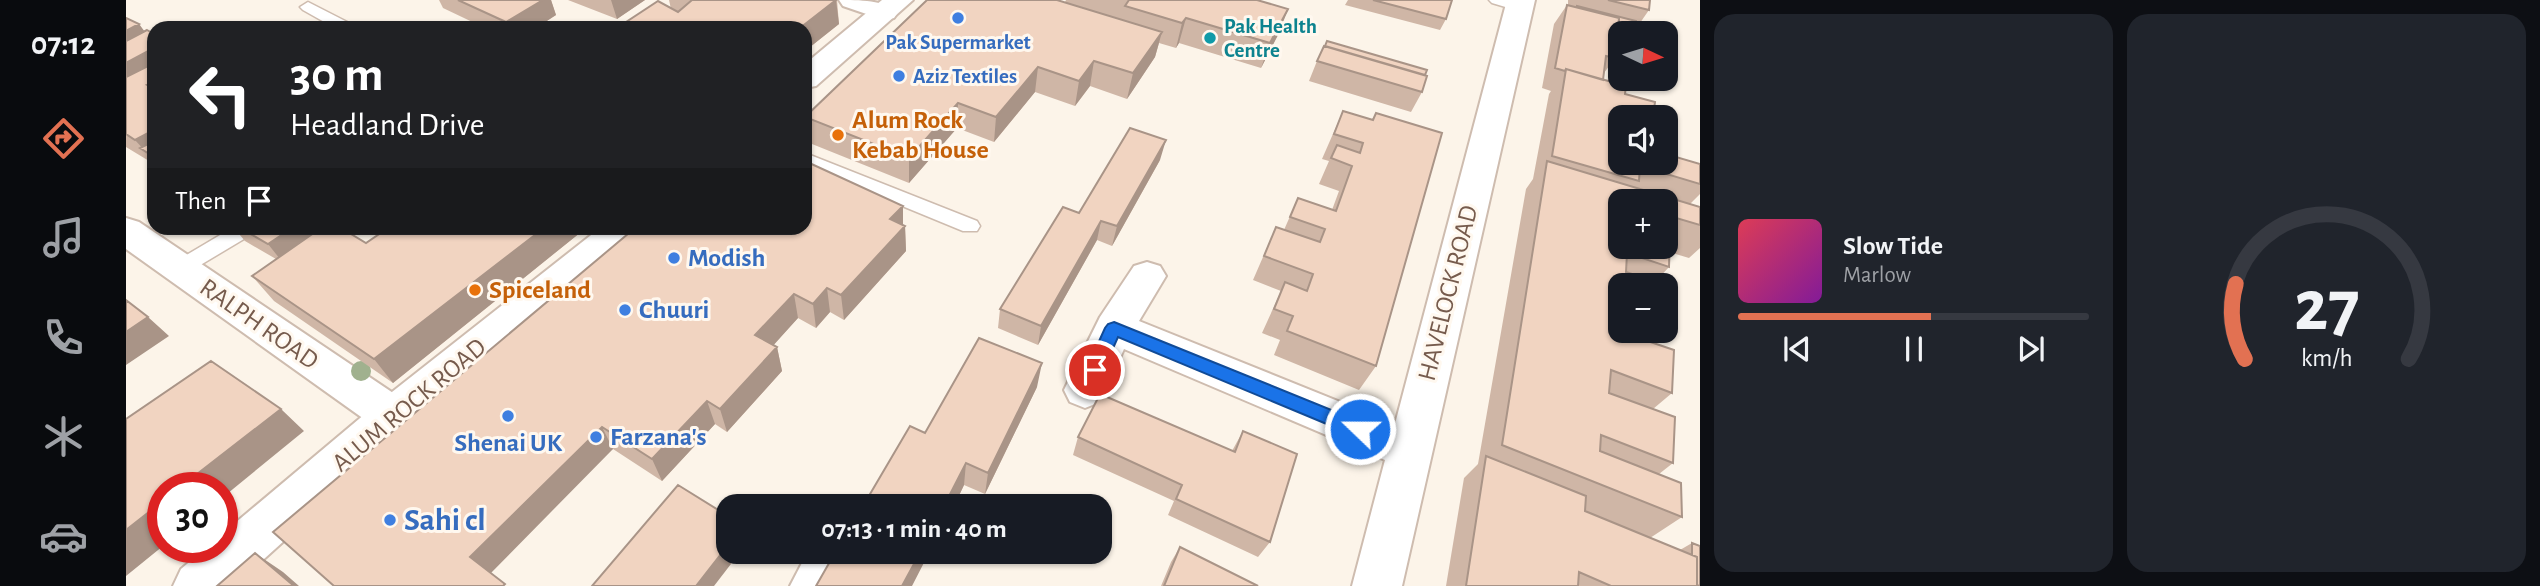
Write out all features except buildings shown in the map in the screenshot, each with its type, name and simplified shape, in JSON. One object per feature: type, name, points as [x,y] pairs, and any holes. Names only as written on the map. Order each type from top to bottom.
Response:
[{"type":"street","points":[[853,0],[891,6]]},
{"type":"street","name":"HAVELOCK ROAD","points":[[1377,586],[1512,2]]},
{"type":"street","points":[[812,73],[891,6]]},
{"type":"street","name":"RALPH ROAD","points":[[126,231],[393,416]]},
{"type":"street","name":"ALUM ROCK ROAD","points":[[198,586],[393,416],[615,235]]},
{"type":"street","points":[[1085,390],[1114,328],[1147,276]]},
{"type":"street","points":[[1114,328],[1409,450]]},
{"type":"lane","points":[[309,7],[334,21]]},
{"type":"lane","points":[[812,162],[970,226]]},
{"type":"lane","points":[[180,268],[235,235]]},
{"type":"place","name":"Pak Supermarket","points":[[958,18]]},
{"type":"place","name":"Pak Health Centre","points":[[1210,38]]},
{"type":"place","name":"Aziz Textiles","points":[[899,76]]},
{"type":"place","name":"Alum Rock Kebab House","points":[[838,135]]},
{"type":"place","name":"Modish","points":[[674,258]]},
{"type":"place","name":"Spiceland","points":[[475,290]]},
{"type":"place","name":"Chuuri","points":[[625,310]]},
{"type":"place","name":"Shenai UK","points":[[508,416]]},
{"type":"place","name":"Farzana's","points":[[596,437]]},
{"type":"place","name":"Sahi cl","points":[[390,520]]},
{"type":"route","points":[[1095,370],[1114,328],[1360,429]]}]
